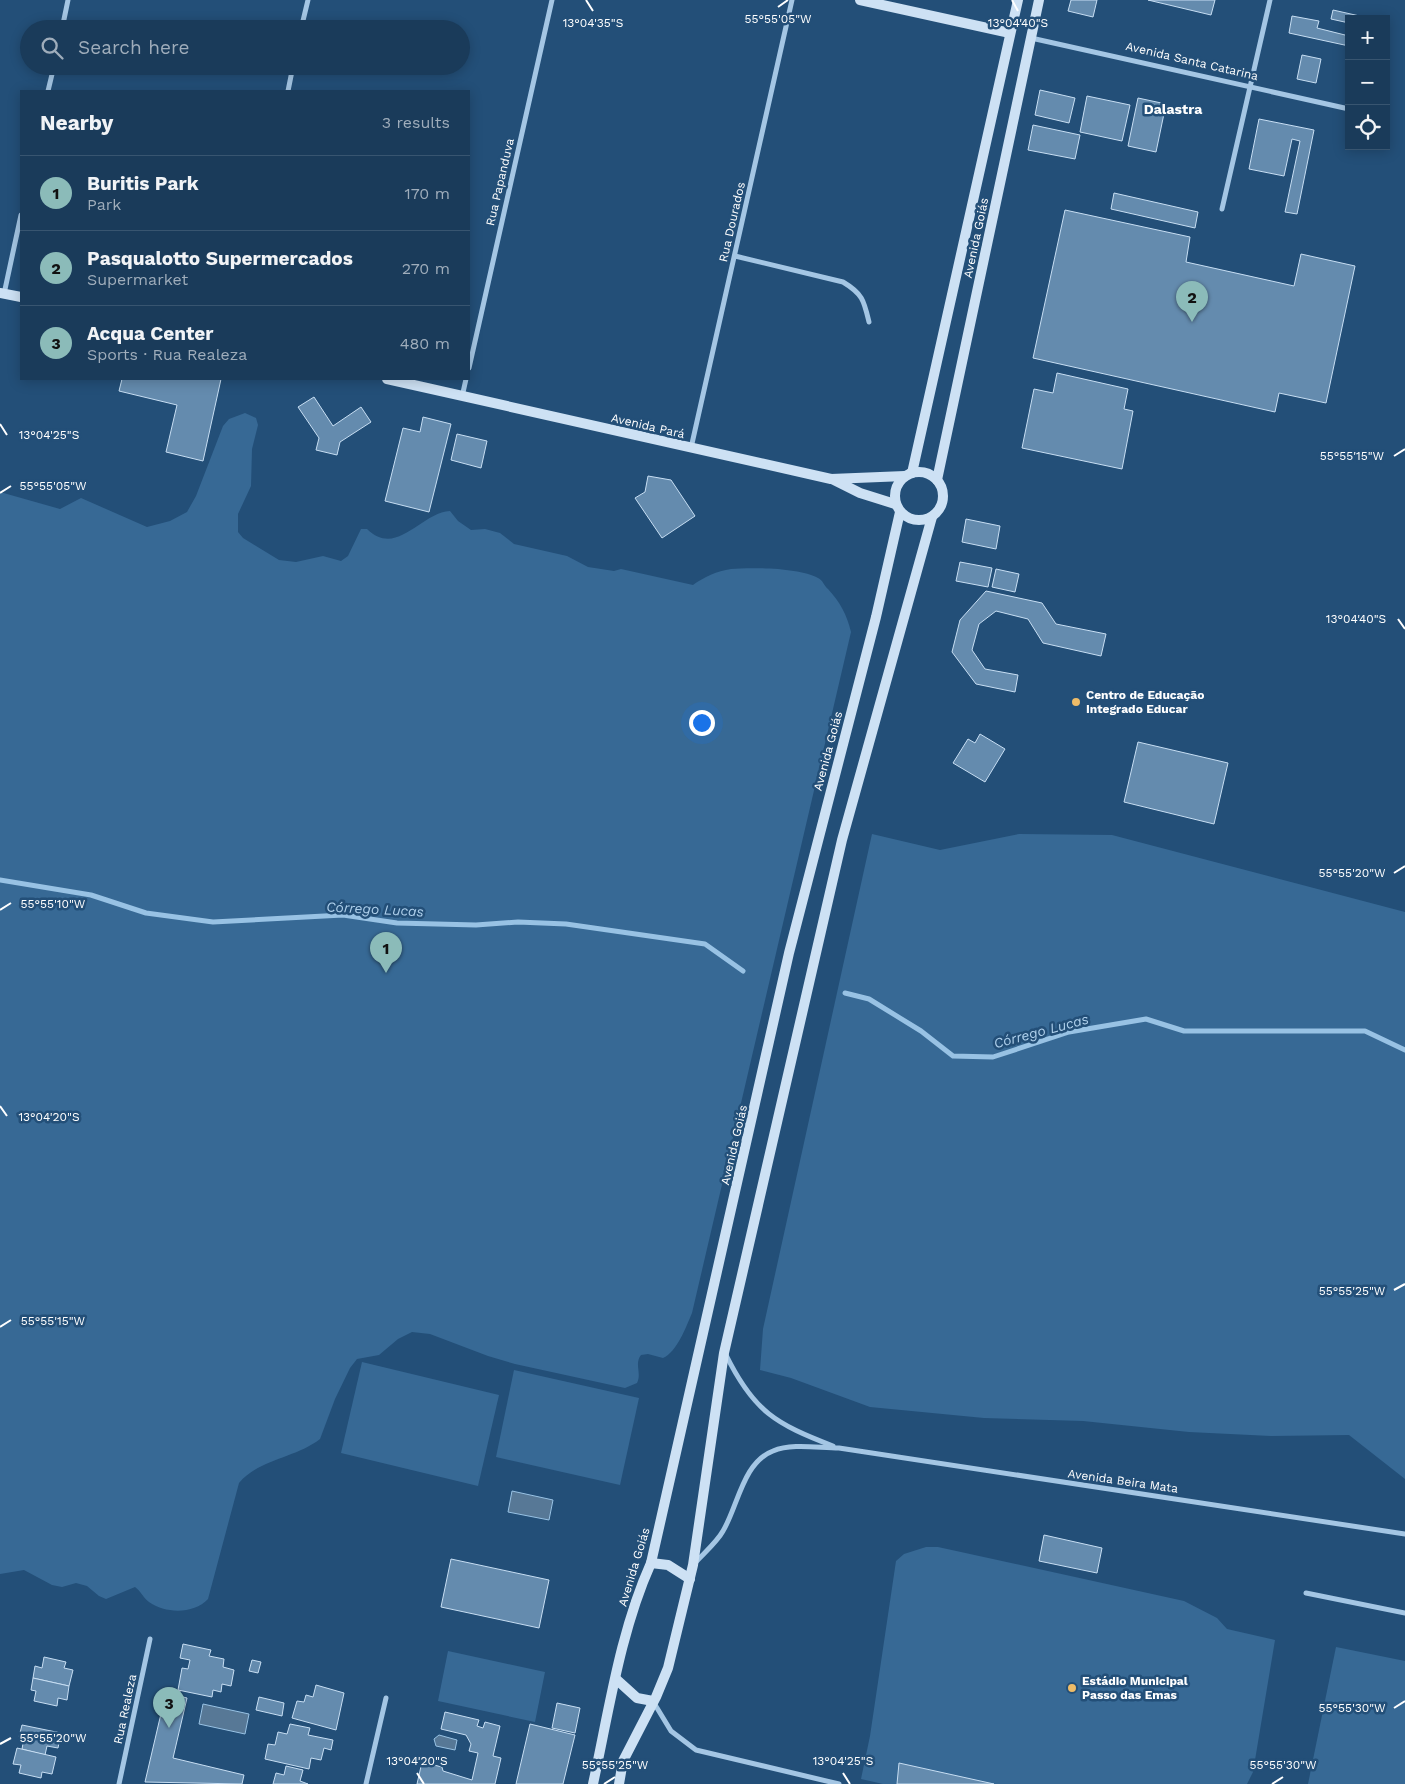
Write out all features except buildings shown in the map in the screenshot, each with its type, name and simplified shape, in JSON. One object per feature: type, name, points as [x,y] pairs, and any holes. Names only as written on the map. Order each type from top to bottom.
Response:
[{"type":"main road","points":[[860,0],[1010,33]]},
{"type":"main road","name":"Avenida Goiás","points":[[908,474],[1018,0]]},
{"type":"main road","name":"Avenida Goiás","points":[[938,480],[1039,0]]},
{"type":"main road","points":[[2,293],[20,297]]},
{"type":"main road","name":"Avenida Pará","points":[[391,380],[831,479],[908,474]]},
{"type":"main road","points":[[619,1784],[624,1761],[668,1668],[690,1579],[724,1353],[842,840],[932,517],[942,504],[942,488],[938,480],[926,473],[908,474],[896,488],[897,508]]},
{"type":"main road","points":[[831,479],[897,508],[911,520],[925,520],[932,517]]},
{"type":"main road","name":"Avenida Goiás","points":[[593,1784],[616,1680],[641,1585],[651,1563],[788,953],[876,617],[897,508]]},
{"type":"main road","points":[[651,1563],[668,1565],[690,1579]]},
{"type":"main road","points":[[616,1680],[637,1698],[653,1701]]},
{"type":"street","points":[[64,20],[68,0]]},
{"type":"street","points":[[303,20],[308,0]]},
{"type":"street","name":"Rua Papanduva","points":[[470,364],[552,0]]},
{"type":"street","name":"Rua Dourados","points":[[691,448],[792,0]]},
{"type":"street","points":[[1222,209],[1270,0]]},
{"type":"street","name":"Avenida Santa Catarina","points":[[1031,38],[1345,108]]},
{"type":"street","points":[[48,90],[52,75]]},
{"type":"street","points":[[288,90],[291,75]]},
{"type":"street","points":[[2,293],[20,219]]},
{"type":"street","points":[[735,256],[843,282],[863,299],[869,322]]},
{"type":"street","points":[[462,397],[466,380]]},
{"type":"street","name":"Avenida Beira Mata","points":[[724,1353],[746,1392],[762,1409],[781,1424],[839,1448]]},
{"type":"street","name":"Avenida Beira Mata","points":[[693,1565],[723,1532],[741,1489],[755,1464],[764,1454],[787,1448],[839,1448],[1405,1534]]},
{"type":"street","points":[[1306,1593],[1405,1613]]},
{"type":"street","name":"Rua Realeza","points":[[119,1784],[150,1639]]},
{"type":"street","points":[[366,1784],[386,1698]]},
{"type":"street","points":[[653,1701],[671,1731],[696,1750],[839,1784]]},
{"type":"shaded area","points":[[245,413],[256,418],[258,425],[252,449],[251,486],[238,514],[238,532],[243,538],[279,560],[296,562],[323,556],[341,561],[348,556],[361,529],[367,529],[378,537],[388,539],[399,537],[429,519],[450,511],[458,521],[471,530],[485,529],[500,533],[514,544],[567,556],[588,567],[614,571],[621,569],[693,585],[711,575],[731,569],[776,569],[810,575],[821,580],[836,599],[843,609],[851,632],[692,1313],[677,1345],[663,1358],[648,1354],[641,1355],[638,1362],[639,1376],[637,1383],[625,1388],[515,1364],[430,1334],[412,1332],[398,1339],[379,1355],[357,1359],[350,1368],[335,1399],[320,1439],[300,1451],[257,1469],[239,1483],[208,1599],[188,1610],[180,1611],[163,1609],[156,1606],[145,1599],[135,1587],[106,1599],[87,1586],[76,1583],[62,1587],[52,1585],[24,1570],[0,1574],[0,492],[60,509],[81,498],[147,527],[170,521],[187,512],[196,496],[223,426],[229,419]]},
{"type":"shaded area","points":[[872,834],[940,850],[1019,834],[1112,835],[1405,912],[1405,1479],[1349,1435],[1271,1436],[1189,1432],[1083,1421],[984,1418],[870,1407],[791,1378],[760,1370],[763,1329]]},
{"type":"shaded area","points":[[362,1362],[499,1395],[478,1486],[341,1453]]},
{"type":"shaded area","points":[[514,1370],[639,1398],[620,1485],[496,1457]]},
{"type":"shaded area","points":[[512,1491],[553,1500],[549,1520],[508,1512]]},
{"type":"shaded area","name":"Estádio Municipal Passo das Emas","points":[[926,1547],[938,1547],[1184,1601],[1217,1618],[1227,1629],[1275,1640],[1253,1772],[1247,1784],[883,1784],[861,1779],[870,1736],[896,1561],[904,1554]]},
{"type":"shaded area","points":[[1336,1647],[1405,1661],[1405,1784],[1308,1784]]},
{"type":"shaded area","points":[[448,1651],[545,1672],[535,1722],[438,1701]]},
{"type":"shaded area","points":[[203,1704],[249,1714],[245,1734],[199,1724]]},
{"type":"shaded area","points":[[439,1735],[457,1740],[455,1750],[436,1746],[434,1739]]},
{"type":"waterway","name":"Córrego Lucas","points":[[0,880],[91,895],[146,913],[213,922],[343,915],[397,923],[476,925],[518,922],[566,924],[705,944],[743,971]]},
{"type":"waterway","name":"Córrego Lucas","points":[[845,993],[869,999],[921,1031],[953,1056],[993,1057],[1069,1032],[1146,1019],[1184,1031],[1365,1031],[1405,1050]]},
{"type":"place","name":"Pasqualotto Supermercados","points":[[1192,322]]},
{"type":"place","name":"Centro de Educação Integrado Educar","points":[[1076,702]]},
{"type":"place","name":"Buritis Park","points":[[386,973]]},
{"type":"place","name":"Estádio Municipal Passo das Emas","points":[[1072,1688]]},
{"type":"place","name":"Acqua Center","points":[[169,1728]]},
{"type":"district","name":"Dalastra","points":[[1173,109]]}]
